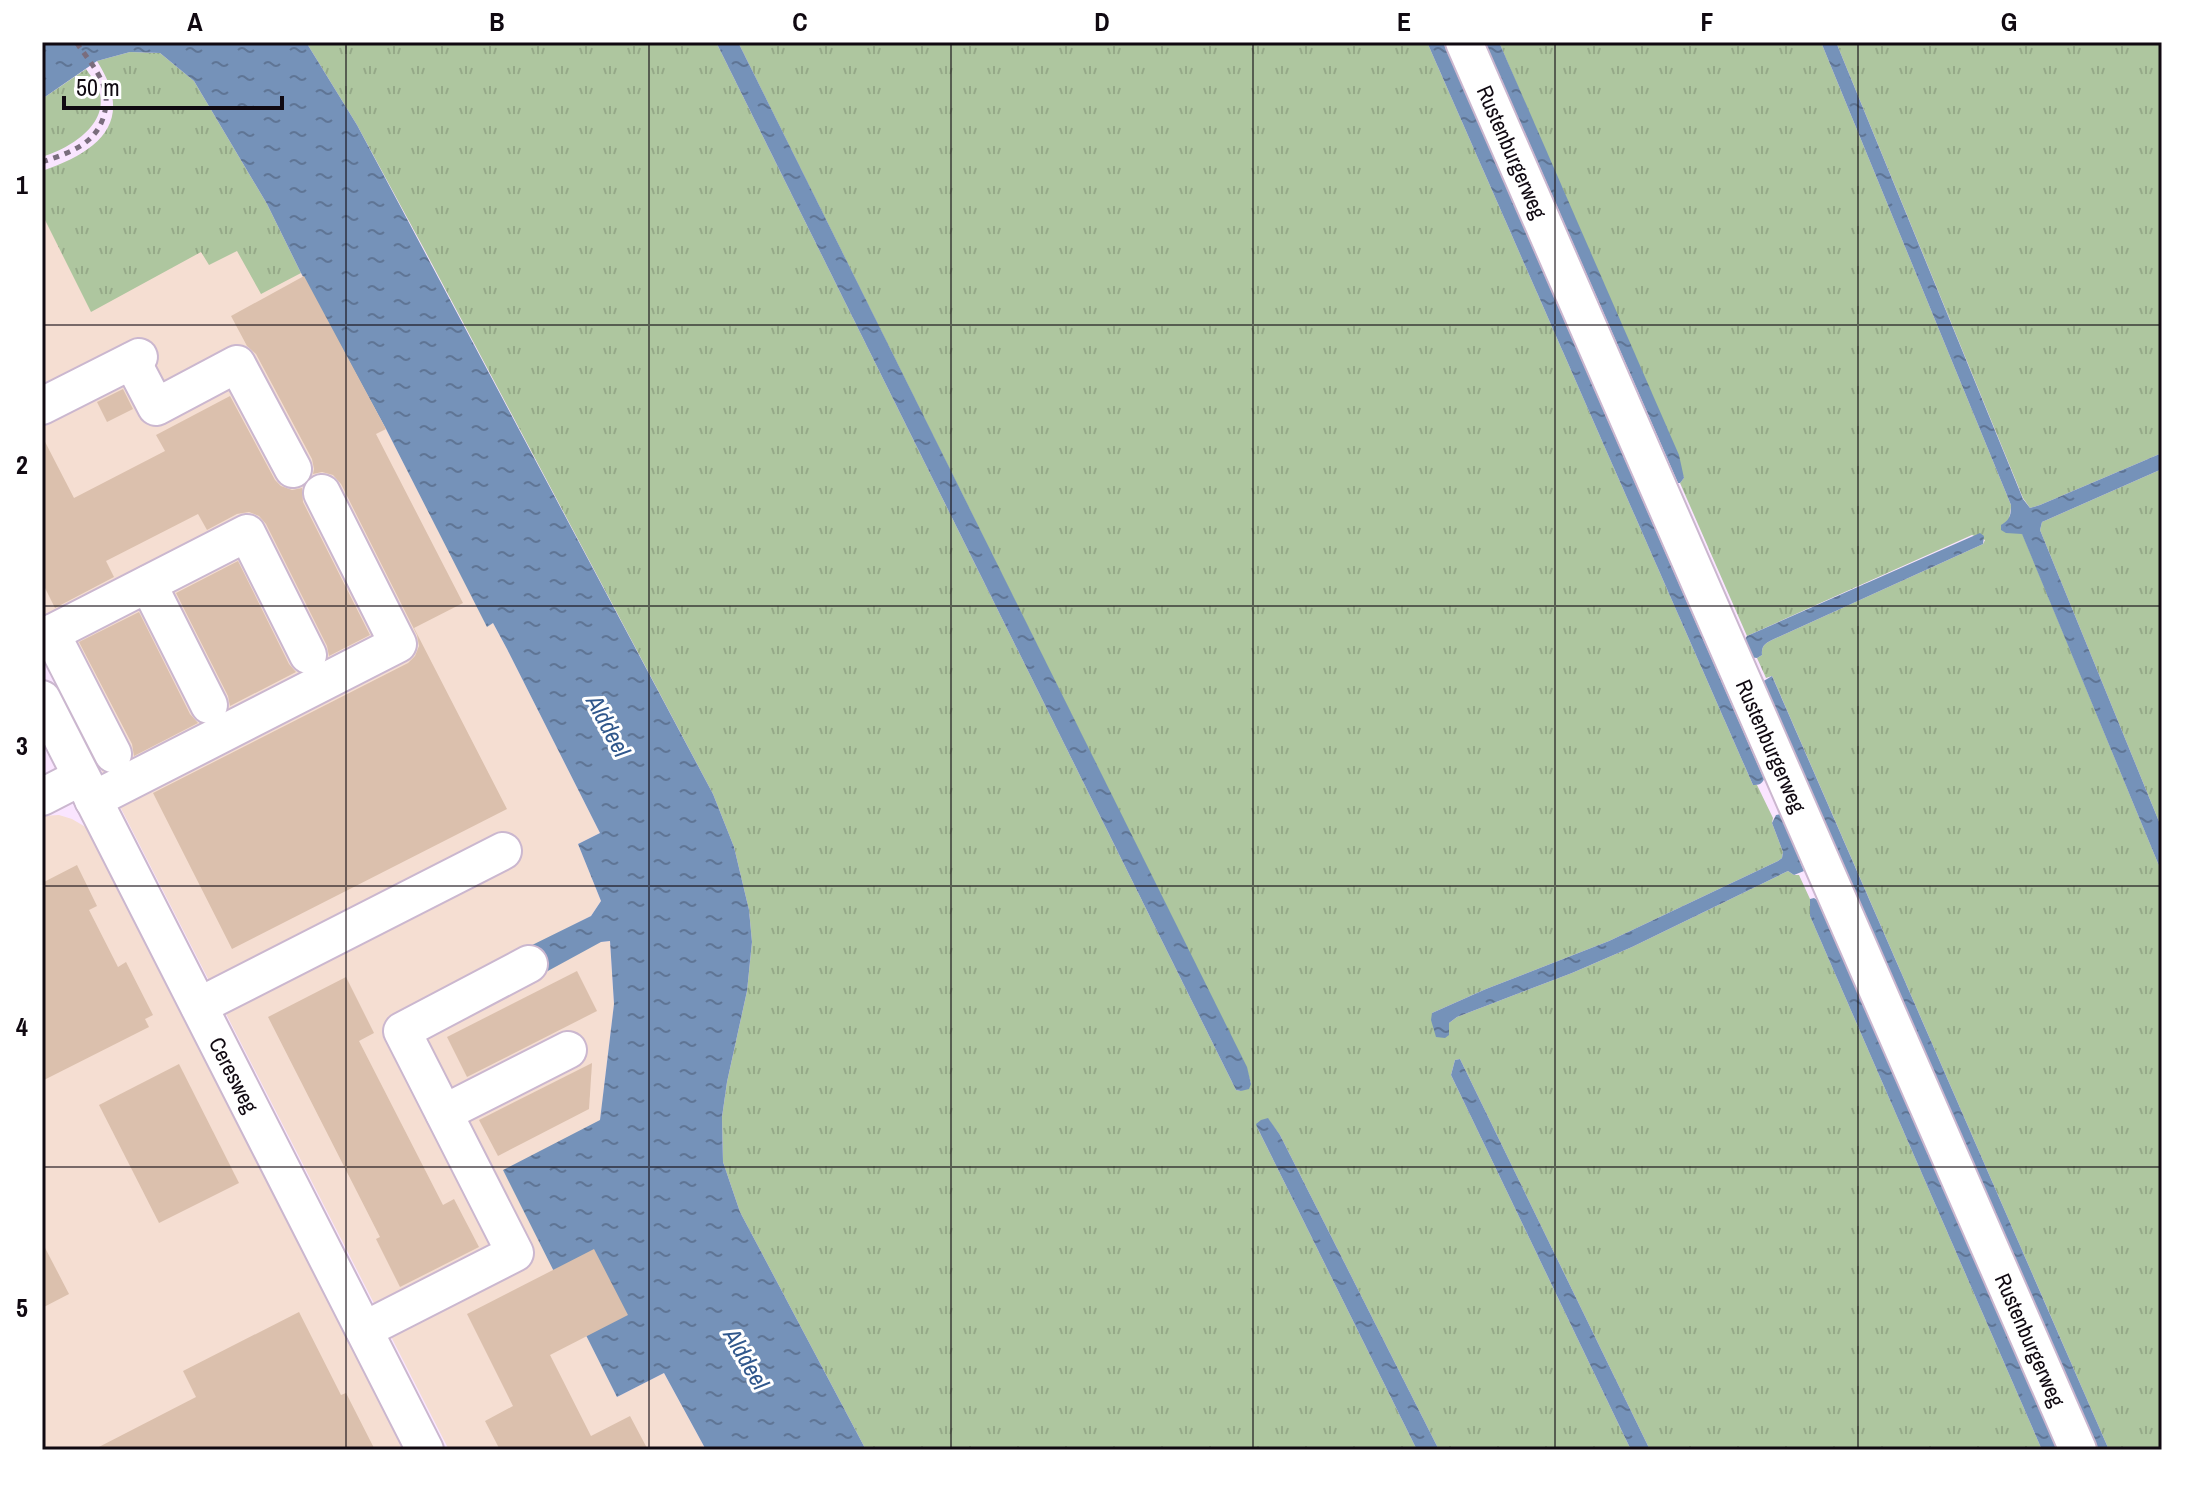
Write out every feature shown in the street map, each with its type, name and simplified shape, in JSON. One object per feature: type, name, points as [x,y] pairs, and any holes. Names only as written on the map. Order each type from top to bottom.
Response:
[{"type":"street","name":"Rustenburgerweg","points":[[1464,42],[2078,1450]]},
{"type":"street","points":[[42,406],[136,359],[156,407],[237,364],[293,469]]},
{"type":"street","points":[[42,797],[87,788],[398,644],[322,493]]},
{"type":"street","points":[[113,754],[47,635],[247,533],[308,655]]},
{"type":"street","points":[[148,584],[209,705]]},
{"type":"street","name":"Ceresweg","points":[[42,699],[425,1450]]},
{"type":"street","points":[[199,1006],[503,851]]},
{"type":"street","points":[[364,1330],[515,1253],[402,1031],[529,964]]},
{"type":"street","points":[[444,1113],[568,1050]]},
{"type":"path","points":[[42,162],[71,152],[88,141],[101,125],[106,106],[104,87],[76,42]]},
{"type":"shaded area","points":[[68,176],[301,273],[386,429],[487,626],[493,623],[507,649],[600,833],[578,844],[601,901],[591,916],[522,951],[610,941],[614,1004],[600,1121],[504,1171],[617,1397],[664,1373],[706,1450],[449,1450],[42,654],[42,186]]},
{"type":"shaded area","points":[[59,815],[89,829],[410,1450],[42,1450],[42,816]]},
{"type":"green space","points":[[306,42],[716,42],[1236,1090],[1241,1091],[1251,1084],[1246,1067],[738,42],[1427,42],[1753,785],[1757,785],[1773,818],[1783,852],[1778,861],[1609,941],[1432,1013],[1448,1027],[1457,1017],[1632,947],[1788,871],[1799,875],[1810,899],[1810,916],[2042,1450],[1650,1450],[1460,1059],[1455,1060],[1451,1075],[1631,1450],[1439,1450],[1280,1135],[1268,1119],[1257,1127],[1417,1450],[866,1450],[740,1212],[723,1162],[722,1117],[747,991],[752,942],[749,910],[734,847],[713,794],[357,125]]},
{"type":"green space","points":[[1499,42],[1821,42],[2011,505],[2006,533],[2022,533],[2162,873],[2162,1450],[2109,1450],[1773,678],[1766,678],[1757,658],[1771,640],[1983,544],[1985,540],[1972,535],[1747,636],[1680,483],[1684,478]]},
{"type":"green space","points":[[1836,42],[2162,42],[2162,453],[2030,508],[2023,498]]},
{"type":"green space","points":[[130,52],[160,53],[194,81],[267,204],[301,273],[261,294],[237,251],[209,265],[201,252],[91,312],[42,214],[42,171],[80,154],[106,131],[112,117],[113,101],[108,82],[97,61]]},
{"type":"green space","points":[[86,69],[97,85],[101,98],[95,122],[77,140],[42,157],[42,99]]},
{"type":"green space","points":[[2162,469],[2162,829],[2040,530],[2042,522]]},
{"type":"water","name":"Alddeel","points":[[42,42],[306,42],[357,125],[713,794],[734,847],[749,910],[752,942],[747,991],[722,1117],[723,1162],[740,1212],[866,1450],[706,1450],[664,1373],[617,1397],[503,1170],[600,1120],[614,1004],[610,941],[601,942],[535,978],[522,950],[591,916],[601,901],[578,844],[600,833],[507,649],[493,623],[487,627],[267,204],[194,81],[160,53],[130,52],[97,61],[42,99]]},
{"type":"water","points":[[716,42],[738,42],[1247,1067],[1251,1084],[1249,1089],[1236,1090]]},
{"type":"water","points":[[1427,42],[1443,42],[1764,779],[1760,784],[1753,785]]},
{"type":"water","points":[[1485,42],[1499,42],[1679,455],[1684,478],[1680,483],[1678,483]]},
{"type":"water","points":[[1821,42],[1836,42],[2023,499],[2030,508],[2162,453],[2162,469],[2042,522],[2040,530],[2162,829],[2162,873],[2022,534],[2001,530],[2001,525],[2011,512],[2011,505]]},
{"type":"water","points":[[1980,533],[1984,536],[1983,544],[1774,639],[1762,649],[1762,655],[1748,657],[1744,641],[1747,636]]},
{"type":"water","points":[[1772,676],[2109,1450],[2096,1450],[1762,682]]},
{"type":"water","points":[[1781,814],[1804,871],[1794,875],[1788,871],[1632,947],[1457,1017],[1449,1023],[1449,1035],[1436,1037],[1432,1013],[1609,941],[1778,861],[1783,852],[1772,823],[1776,815]]},
{"type":"water","points":[[1814,898],[2060,1450],[2042,1450],[1810,916],[1810,899]]},
{"type":"water","points":[[1460,1059],[1650,1450],[1631,1450],[1451,1075],[1455,1060]]},
{"type":"water","points":[[1268,1118],[1280,1135],[1439,1450],[1417,1450],[1257,1127],[1256,1124]]},
{"type":"building","points":[[304,276],[386,429],[376,434],[463,603],[414,628],[507,809],[232,949],[153,793],[408,663],[419,646],[417,635],[341,484],[333,475],[322,472],[313,474],[312,459],[256,354],[247,346],[231,316]]},
{"type":"building","points":[[123,389],[133,409],[107,422],[97,402]]},
{"type":"building","points":[[230,396],[275,480],[292,490],[302,488],[303,502],[370,635],[329,656],[327,646],[266,524],[259,516],[249,512],[237,514],[207,530],[198,514],[106,561],[114,577],[55,608],[42,582],[42,436],[74,498],[165,451],[156,435]]},
{"type":"building","points":[[238,561],[289,664],[296,672],[230,706],[228,696],[176,593]]},
{"type":"building","points":[[139,612],[190,714],[198,723],[134,756],[132,744],[79,642]]},
{"type":"building","points":[[77,865],[97,906],[89,910],[118,967],[126,962],[153,1015],[145,1019],[149,1027],[42,1081],[42,883]]},
{"type":"building","points":[[577,971],[597,1011],[467,1077],[447,1037]]},
{"type":"building","points":[[346,977],[374,1033],[359,1041],[443,1205],[454,1199],[479,1247],[400,1287],[376,1239],[380,1237],[268,1017]]},
{"type":"building","points":[[592,1063],[589,1109],[498,1156],[479,1120]]},
{"type":"building","points":[[179,1064],[239,1183],[159,1223],[99,1105]]},
{"type":"building","points":[[42,1242],[69,1294],[42,1308]]},
{"type":"building","points":[[594,1249],[628,1315],[550,1355],[591,1436],[630,1416],[648,1450],[500,1450],[485,1421],[513,1406],[467,1314]]},
{"type":"building","points":[[299,1312],[341,1395],[346,1393],[375,1450],[93,1450],[196,1397],[183,1371]]}]
